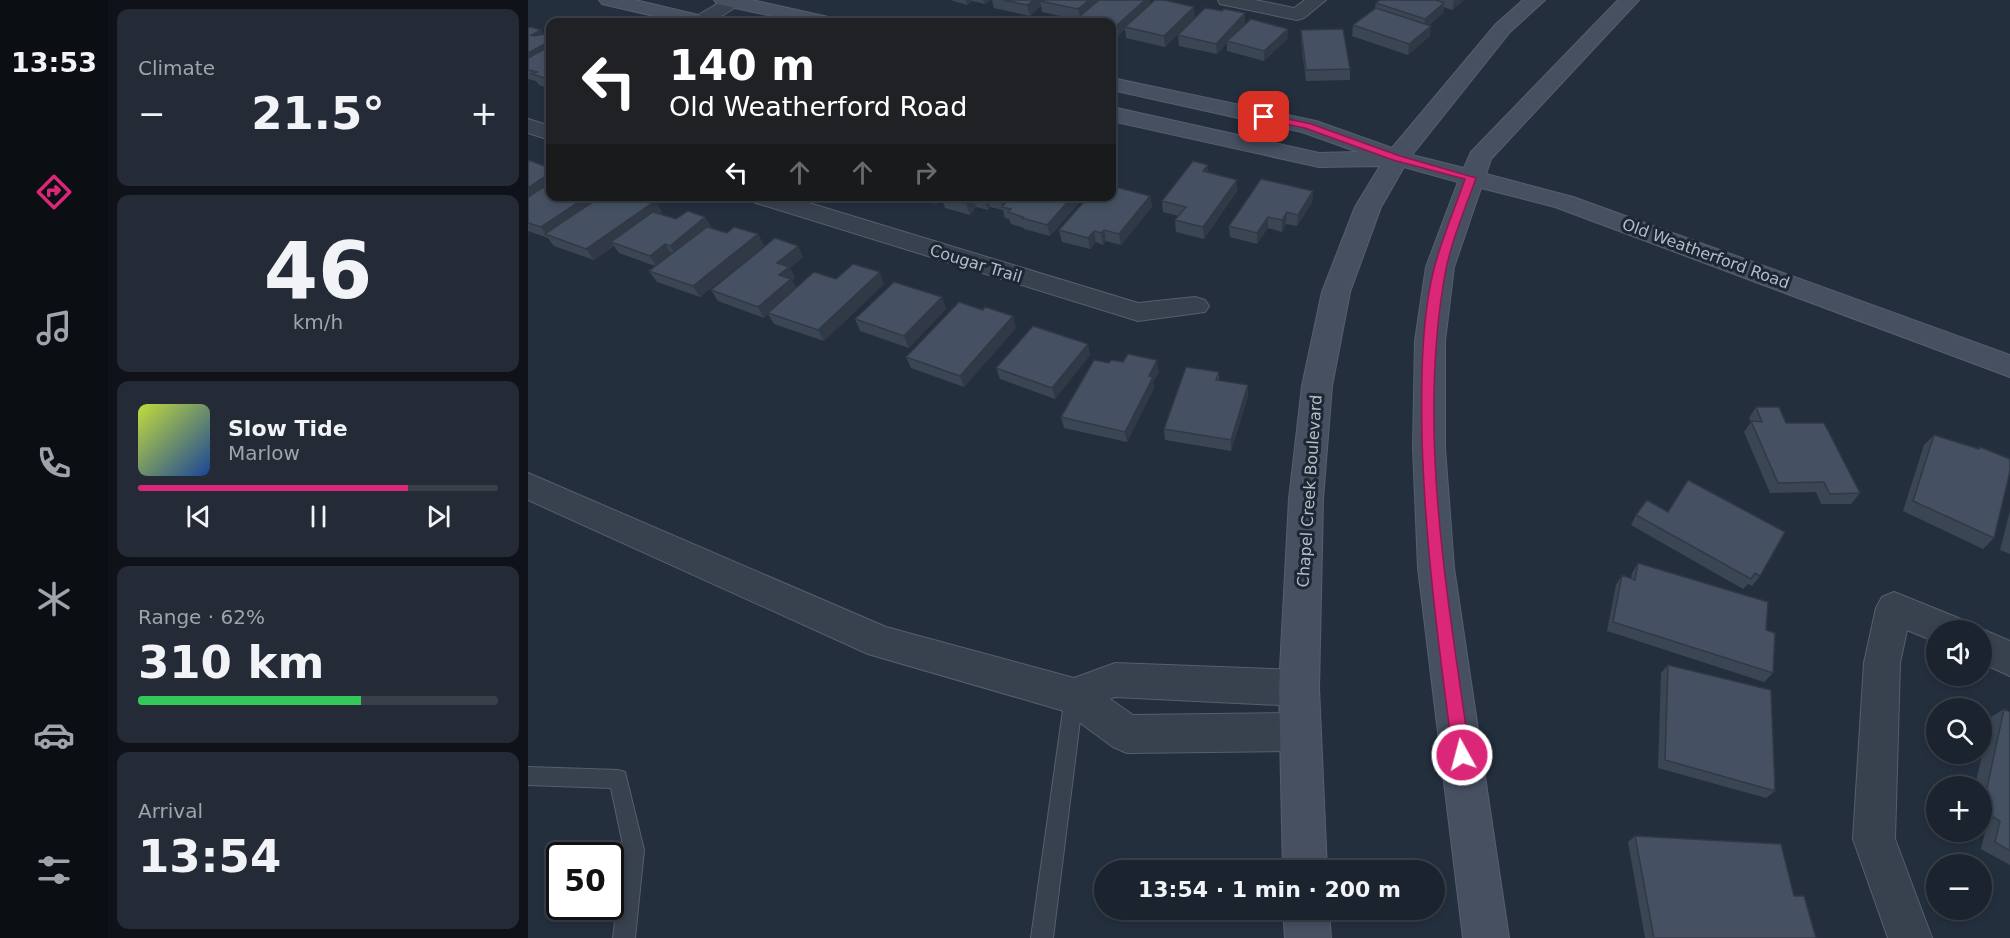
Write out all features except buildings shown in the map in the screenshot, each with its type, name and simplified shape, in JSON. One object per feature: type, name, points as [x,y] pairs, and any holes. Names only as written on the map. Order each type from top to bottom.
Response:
[{"type":"main road","points":[[609,0],[685,18]]},
{"type":"main road","name":"Chapel Creek Boulevard","points":[[1305,860],[1299,688],[1306,499],[1317,386],[1336,292],[1353,241],[1368,207],[1396,158],[1503,28],[1535,0]]},
{"type":"main road","points":[[1486,938],[1436,567],[1429,448],[1430,341],[1435,301],[1447,243],[1470,178],[1480,157],[1629,0]]},
{"type":"main road","points":[[731,1],[808,18]]},
{"type":"main road","points":[[1116,85],[1308,126],[1396,158]]},
{"type":"main road","points":[[1116,115],[1319,160],[1396,158]]},
{"type":"main road","name":"Old Weatherford Road","points":[[1396,158],[1590,211],[2010,366]]},
{"type":"main road","points":[[1307,920],[1308,938]]},
{"type":"street","points":[[1227,0],[1297,14],[1317,0]]},
{"type":"street","points":[[708,18],[731,1]]},
{"type":"street","name":"Cougar Trail","points":[[775,201],[1138,312],[1195,306]]},
{"type":"street","points":[[528,486],[881,642],[1074,696],[1127,734],[1300,732]]},
{"type":"street","points":[[1910,938],[1874,839],[1882,663],[1894,608],[1926,621]]},
{"type":"street","points":[[1992,650],[2010,659]]},
{"type":"street","points":[[1074,696],[1116,680],[1299,688]]},
{"type":"lane","points":[[1042,938],[1074,696]]},
{"type":"lane","points":[[528,777],[618,779],[634,850],[624,938]]},
{"type":"route","points":[[1264,117],[1308,126],[1396,158],[1470,178],[1440,267],[1430,341],[1428,402],[1431,507],[1436,567],[1462,755]]}]
